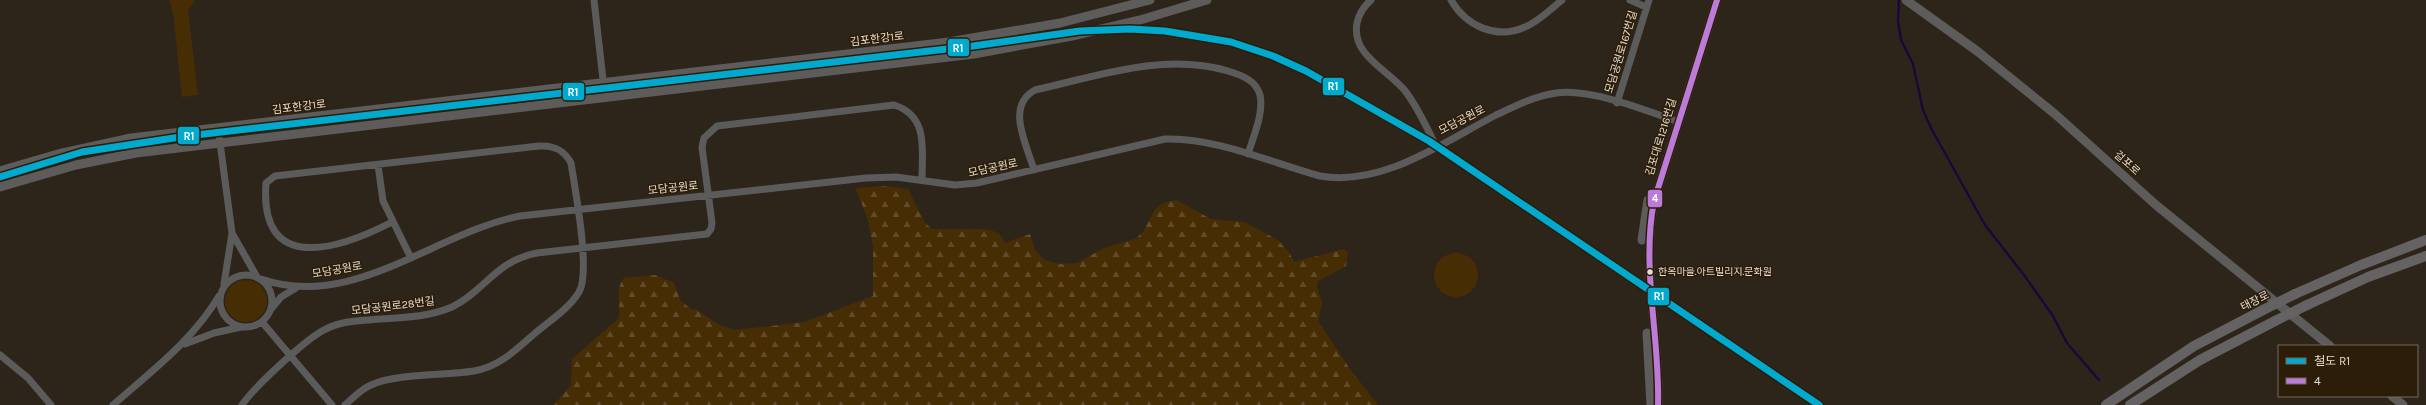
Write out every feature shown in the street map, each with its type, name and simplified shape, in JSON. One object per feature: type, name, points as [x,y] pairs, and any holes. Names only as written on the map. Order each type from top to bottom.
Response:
[{"type":"main road","name":"태장로","points":[[2106,405],[2194,346],[2263,310],[2361,264],[2426,240]]},
{"type":"main road","points":[[2130,405],[2200,360],[2307,304],[2368,277],[2426,256]]},
{"type":"street","points":[[594,0],[605,97]]},
{"type":"street","name":"김포한강1로","points":[[0,171],[92,146],[131,138],[604,82],[696,73],[996,35],[1060,23],[1150,0]]},
{"type":"street","points":[[0,187],[46,173],[107,158],[220,143],[605,97],[720,85],[1010,49],[1140,20],[1207,0]]},
{"type":"street","points":[[1371,0],[1364,6],[1358,21],[1357,36],[1360,48],[1369,58],[1387,72],[1406,92],[1436,146]]},
{"type":"street","points":[[1451,0],[1460,14],[1473,24],[1489,30],[1505,31],[1528,26],[1562,0]]},
{"type":"street","name":"모담공원로167번길","points":[[1630,0],[1646,7]]},
{"type":"street","name":"모담공원로167번길","points":[[1617,103],[1649,0]]},
{"type":"street","name":"김포대로1216번길","points":[[1658,405],[1648,240],[1654,201],[1711,0]]},
{"type":"street","name":"김포대로1216번길","points":[[1651,405],[1642,239],[1650,195],[1717,0]]},
{"type":"street","name":"걸포로","points":[[1907,0],[1977,51],[2039,101],[2156,205],[2329,345]]},
{"type":"street","points":[[1034,170],[1019,116],[1022,102],[1027,94],[1035,90],[1135,67],[1167,63],[1220,68],[1249,79],[1259,93],[1261,104],[1248,154]]},
{"type":"street","name":"모담공원로","points":[[296,288],[366,277],[494,222],[520,216],[577,209],[866,178],[922,180],[963,185],[1166,139],[1190,139],[1248,154],[1320,176],[1348,178],[1367,176],[1392,169],[1510,108],[1547,95],[1580,93],[1676,121]]},
{"type":"street","points":[[708,195],[702,147],[704,138],[717,126],[884,105],[904,108],[918,122],[922,131],[922,180]]},
{"type":"street","points":[[113,405],[181,346],[205,319],[224,286],[232,233],[218,128]]},
{"type":"street","points":[[345,405],[360,392],[380,381],[474,371],[491,366],[509,356],[572,301],[579,292],[584,278],[582,248],[571,163],[562,151],[548,145],[270,178],[266,183],[269,222],[285,242],[302,248],[355,240],[392,222]]},
{"type":"street","points":[[378,165],[382,195],[392,222],[411,258]]},
{"type":"street","name":"모담공원로28번길","points":[[242,405],[252,392],[317,334],[331,327],[356,321],[441,311],[463,299],[507,263],[516,258],[537,253],[707,234],[712,229],[708,195]]},
{"type":"street","points":[[232,233],[259,278],[271,293],[271,309]]},
{"type":"street","points":[[224,286],[237,276],[245,274],[296,288]]},
{"type":"street","points":[[181,346],[214,333],[241,327],[256,326],[262,322],[281,297],[296,288]]},
{"type":"street","points":[[220,294],[219,303],[226,319],[241,327]]},
{"type":"street","points":[[262,322],[332,405]]},
{"type":"street","points":[[0,356],[28,378],[51,405]]},
{"type":"street","points":[[2393,397],[2403,405]]},
{"type":"green space","points":[[169,0],[195,0],[188,11],[198,95],[182,97],[173,13]]},
{"type":"green space","points":[[882,186],[908,189],[925,223],[932,229],[986,229],[999,233],[1005,243],[1030,234],[1035,250],[1044,260],[1060,264],[1077,263],[1104,248],[1135,239],[1143,232],[1155,209],[1166,202],[1176,200],[1211,219],[1244,222],[1278,240],[1290,254],[1294,262],[1344,249],[1348,253],[1346,266],[1318,281],[1317,287],[1322,302],[1318,321],[1352,372],[1378,405],[554,405],[571,385],[572,359],[619,318],[619,292],[621,282],[624,278],[655,275],[674,283],[680,300],[691,309],[697,310],[719,325],[735,330],[805,322],[873,296],[873,245],[867,217],[856,190],[857,188]]},
{"type":"green space","points":[[1460,253],[1465,254],[1472,259],[1477,266],[1477,284],[1472,291],[1465,296],[1452,297],[1447,296],[1440,291],[1435,284],[1434,271],[1435,266],[1440,259],[1447,254]]},
{"type":"green space","points":[[242,280],[250,280],[258,283],[264,289],[267,301],[264,313],[258,319],[250,322],[242,322],[234,319],[228,313],[225,305],[225,297],[228,289],[234,283]]},
{"type":"waterway","points":[[1899,0],[1898,21],[1901,40],[1913,64],[1923,110],[1931,128],[1985,225],[2024,275],[2053,316],[2067,343],[2099,380]]},
{"type":"rail line","name":"R1","points":[[0,177],[82,152],[187,136],[973,46],[1080,31],[1130,29],[1165,31],[1231,42],[1273,56],[1306,71],[1429,141],[1819,405]]},
{"type":"transit line","name":"4","points":[[1658,405],[1658,379],[1649,252],[1654,201],[1717,0]]},
{"type":"place","name":"한옥마을.아트빌리지.문화원","points":[[1650,272]]}]
